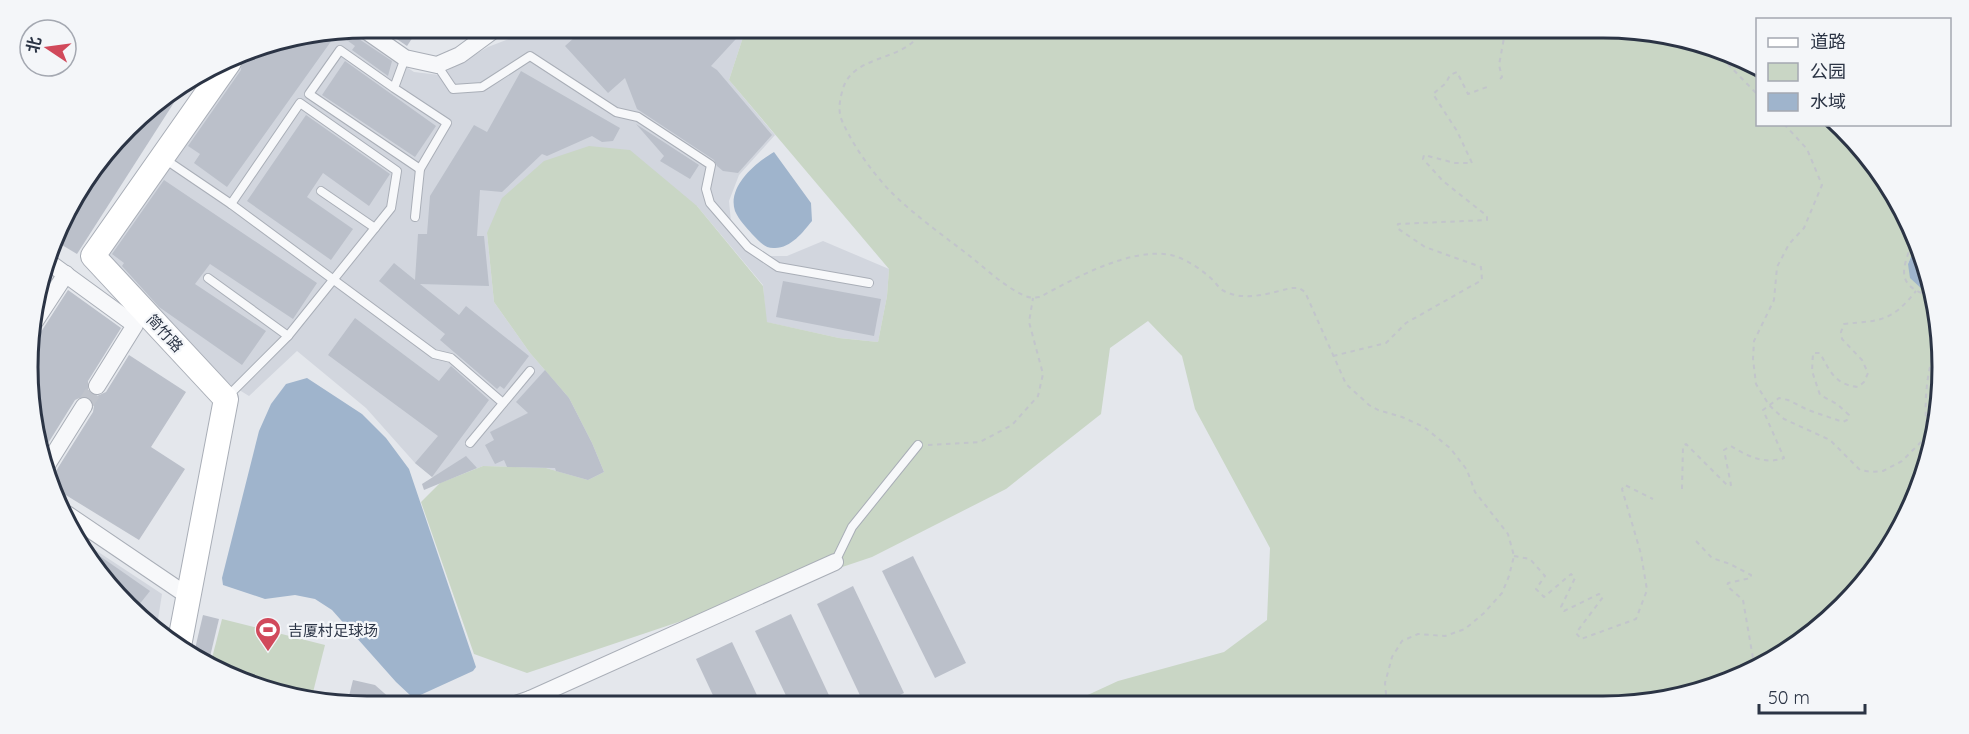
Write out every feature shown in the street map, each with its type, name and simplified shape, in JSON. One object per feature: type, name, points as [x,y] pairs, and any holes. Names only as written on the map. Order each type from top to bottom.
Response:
[{"type":"street","points":[[376,38],[405,58],[437,65],[460,55],[483,38]]},
{"type":"street","name":"简竹路","points":[[222,71],[93,256],[226,399]]},
{"type":"street","points":[[54,266],[135,325],[97,386]]},
{"type":"street","points":[[43,310],[66,274]]},
{"type":"street","points":[[180,638],[226,399]]},
{"type":"street","points":[[51,459],[84,406]]},
{"type":"street","points":[[75,519],[188,596]]},
{"type":"street","points":[[547,696],[835,562]]},
{"type":"lane","points":[[415,217],[420,169],[447,123],[340,50],[309,94],[420,169]]},
{"type":"lane","points":[[437,65],[453,89],[482,87],[530,57],[616,112],[638,117],[711,165],[706,189],[710,203],[748,247],[778,267],[869,283]]},
{"type":"lane","points":[[394,88],[405,58]]},
{"type":"lane","points":[[226,399],[288,336],[391,208],[397,171],[300,103],[231,204]]},
{"type":"lane","points":[[172,164],[231,204],[434,354],[451,358],[503,403]]},
{"type":"lane","points":[[321,191],[375,228]]},
{"type":"lane","points":[[208,278],[288,336]]},
{"type":"lane","points":[[470,443],[530,371]]},
{"type":"lane","points":[[835,562],[852,527],[918,445]]},
{"type":"path","points":[[917,38],[892,54],[866,63],[848,77],[843,85],[839,108],[842,121],[860,152],[890,190],[984,268],[1014,290],[1033,298],[1040,297],[1086,273],[1141,254],[1170,255],[1189,263],[1222,290],[1235,295],[1247,297],[1299,288],[1305,292],[1346,384],[1359,398],[1378,410],[1424,427],[1450,448],[1467,470],[1475,492],[1508,534],[1514,556],[1509,576],[1502,593],[1465,629],[1444,636],[1418,634],[1402,640],[1392,657],[1385,683],[1386,696]]},
{"type":"path","points":[[1500,79],[1502,77],[1498,64],[1504,38]]},
{"type":"path","points":[[1726,62],[1756,92]]},
{"type":"path","points":[[1333,356],[1386,343],[1406,323],[1482,280],[1481,267],[1425,247],[1397,228],[1398,224],[1487,220],[1487,216],[1443,181],[1423,159],[1424,155],[1455,163],[1472,162],[1457,131],[1433,94],[1446,83],[1450,75],[1457,72],[1468,94],[1487,87]]},
{"type":"path","points":[[1787,126],[1806,149],[1822,185],[1804,228],[1790,244],[1777,267],[1774,300],[1754,341],[1753,359],[1756,384],[1769,405],[1784,419],[1830,440],[1860,470],[1882,471],[1902,461],[1923,439]]},
{"type":"path","points":[[1910,250],[1904,266],[1904,278],[1908,286],[1923,293]]},
{"type":"path","points":[[1682,489],[1683,446],[1686,444],[1728,486],[1731,484],[1724,450],[1731,446],[1751,458],[1777,460],[1784,458],[1763,410],[1779,398],[1843,422],[1847,420],[1849,415],[1837,404],[1820,395],[1812,371],[1813,352],[1820,353],[1828,369],[1840,382],[1847,386],[1858,387],[1864,382],[1868,373],[1862,360],[1842,339],[1841,332],[1844,324],[1882,320],[1901,309],[1916,291]]},
{"type":"path","points":[[918,445],[980,441],[1012,425],[1038,396],[1043,374],[1029,322],[1033,298]]},
{"type":"path","points":[[1926,424],[1927,388],[1932,361]]},
{"type":"path","points":[[1514,556],[1530,559],[1545,576],[1536,589],[1544,597],[1571,574],[1575,578],[1561,607],[1564,611],[1599,594],[1603,597],[1576,633],[1581,639],[1636,619],[1647,590],[1641,554],[1622,489],[1625,485],[1653,499]]},
{"type":"path","points":[[1696,541],[1712,558],[1731,564],[1751,575],[1751,578],[1728,583],[1727,586],[1743,600],[1753,660]]},
{"type":"shaded area","points":[[363,38],[414,72],[440,75],[488,47],[511,38],[743,38],[729,80],[775,135],[739,175],[729,201],[731,222],[750,244],[768,256],[787,256],[823,241],[889,269],[887,296],[878,342],[839,338],[766,322],[763,285],[697,206],[487,233],[494,302],[530,353],[569,398],[604,472],[588,480],[546,468],[483,466],[440,483],[415,463],[366,408],[297,351],[249,396],[223,380],[103,254],[239,64],[261,55],[303,44],[324,40]]},
{"type":"shaded area","points":[[92,548],[162,594],[158,621],[119,584]]},
{"type":"green space","points":[[743,38],[1624,38],[1666,44],[1708,55],[1756,76],[1756,126],[1826,126],[1863,166],[1898,221],[1912,255],[1908,264],[1922,290],[1931,345],[1929,410],[1914,473],[1898,513],[1876,550],[1850,584],[1819,615],[1785,641],[1748,663],[1687,685],[1624,696],[1086,696],[1118,681],[1224,652],[1267,620],[1270,548],[1195,409],[1182,356],[1148,321],[1110,348],[1101,414],[1006,489],[872,557],[527,673],[474,654],[421,502],[440,483],[483,466],[546,468],[588,480],[604,472],[569,398],[530,353],[494,302],[487,233],[502,198],[544,161],[589,146],[630,150],[697,206],[763,286],[767,322],[839,338],[878,342],[887,296],[889,269],[729,80]]},
{"type":"green space","name":"吉厦村足球场","points":[[222,619],[325,645],[313,692],[261,679],[212,658]]},
{"type":"water","points":[[774,152],[811,203],[812,221],[791,242],[781,247],[771,248],[760,242],[738,217],[734,202],[735,193],[744,177],[759,162]]},
{"type":"water","points":[[1912,255],[1922,289],[1910,278],[1908,264]]},
{"type":"water","points":[[307,378],[362,414],[386,438],[409,469],[476,667],[473,671],[418,696],[411,696],[332,610],[315,599],[295,595],[265,599],[223,585],[222,578],[259,431],[271,404],[286,384]]},
{"type":"building","points":[[344,38],[358,38],[392,61],[388,76],[352,50],[355,46]]},
{"type":"building","points":[[395,38],[412,38],[407,46]]},
{"type":"building","points":[[574,38],[737,38],[711,66],[717,70],[772,135],[738,173],[723,171],[714,160],[637,109],[625,78],[608,93],[565,46]]},
{"type":"building","points":[[333,39],[227,187],[194,163],[200,154],[188,146],[241,70],[242,63],[261,55]]},
{"type":"building","points":[[345,61],[436,126],[415,157],[322,95]]},
{"type":"building","points":[[521,71],[620,128],[613,141],[602,142],[592,136],[547,156],[542,154],[502,192],[480,190],[477,236],[484,236],[489,286],[420,284],[459,315],[466,306],[529,356],[504,389],[500,386],[497,389],[440,340],[445,334],[379,281],[394,263],[415,280],[418,234],[427,234],[430,196],[474,125],[487,132]]},
{"type":"building","points":[[177,98],[77,254],[62,245],[74,215],[119,150],[150,119]]},
{"type":"building","points":[[306,115],[390,174],[369,206],[323,173],[307,197],[353,229],[331,260],[247,201]]},
{"type":"building","points":[[636,124],[699,165],[690,179],[660,161],[664,156]]},
{"type":"building","points":[[164,180],[317,283],[293,319],[210,264],[195,284],[266,331],[242,365],[159,307],[122,266],[124,263],[112,254]]},
{"type":"building","points":[[783,281],[881,299],[874,336],[776,317]]},
{"type":"building","points":[[68,290],[121,328],[88,381],[88,390],[91,395],[97,396],[106,392],[129,355],[186,392],[151,447],[185,469],[139,540],[63,493],[55,472],[93,412],[94,406],[90,397],[84,396],[75,400],[47,445],[38,389],[39,335]]},
{"type":"building","points":[[355,318],[439,381],[451,366],[489,400],[432,477],[415,463],[438,436],[328,355]]},
{"type":"building","points":[[545,370],[569,398],[604,472],[588,480],[556,471],[555,468],[507,467],[504,460],[495,464],[485,445],[494,440],[490,432],[528,413],[516,402]]},
{"type":"building","points":[[466,456],[477,468],[424,490],[422,484]]},
{"type":"building","points":[[95,553],[150,591],[139,605],[119,584]]},
{"type":"building","points":[[913,556],[966,663],[935,678],[882,571]]},
{"type":"building","points":[[853,586],[904,693],[898,696],[860,696],[817,604]]},
{"type":"building","points":[[791,614],[829,696],[786,696],[755,631]]},
{"type":"building","points":[[203,615],[219,619],[210,657],[195,648]]},
{"type":"building","points":[[732,642],[757,696],[713,696],[696,659]]},
{"type":"building","points":[[353,680],[375,685],[387,696],[367,696],[349,696]]},
{"type":"tunnel","points":[[84,406],[97,386]]},
{"type":"place","name":"吉厦村足球场","points":[[268,653]]}]
